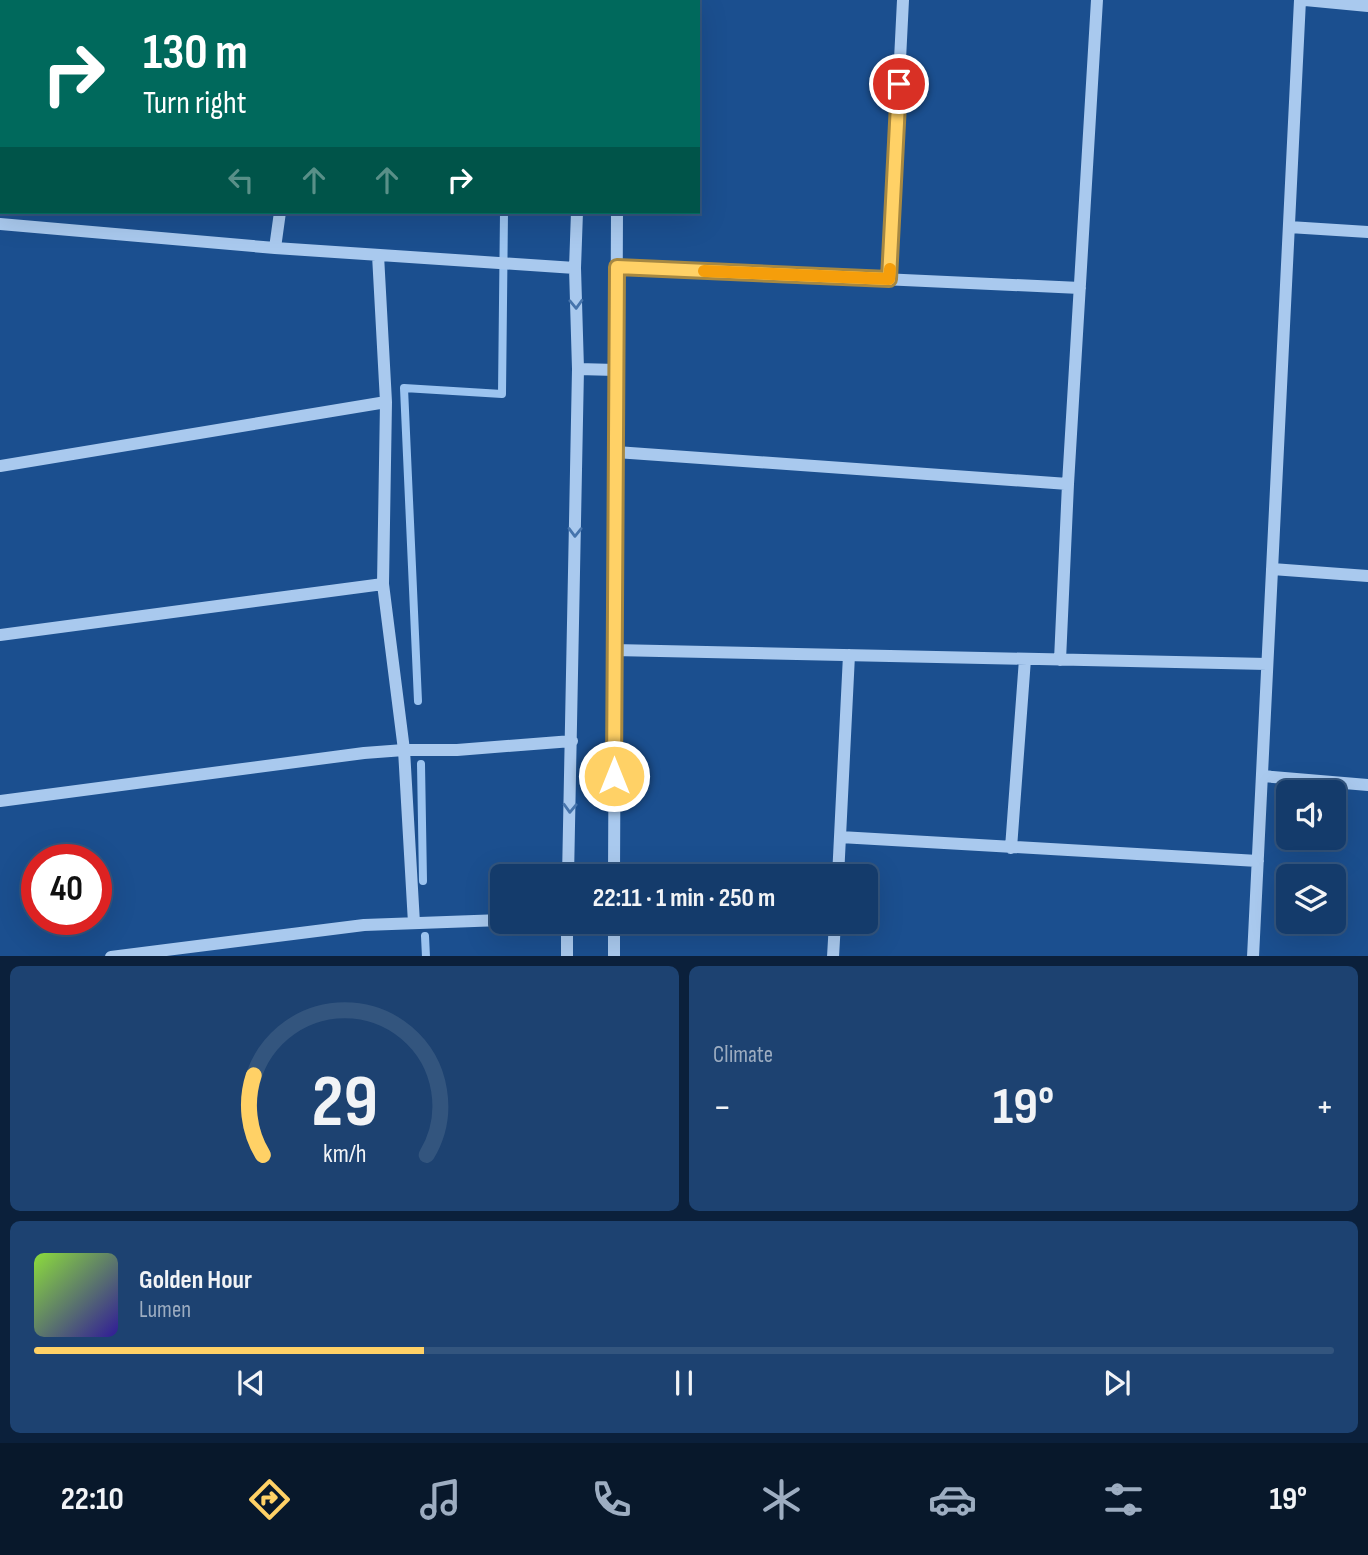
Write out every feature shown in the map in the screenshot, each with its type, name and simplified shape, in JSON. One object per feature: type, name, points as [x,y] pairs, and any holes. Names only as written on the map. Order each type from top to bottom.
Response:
[{"type":"street","points":[[889,279],[903,0]]},
{"type":"street","points":[[1060,660],[1097,0]]},
{"type":"street","points":[[1253,956],[1300,0]]},
{"type":"street","points":[[1305,0],[1368,6]]},
{"type":"street","points":[[275,248],[280,214]]},
{"type":"street","points":[[568,864],[578,369],[575,268],[577,214]]},
{"type":"street","points":[[614,864],[617,214]]},
{"type":"street","points":[[0,224],[275,248],[575,268]]},
{"type":"street","points":[[1289,227],[1368,232]]},
{"type":"street","points":[[377,255],[386,402],[383,584],[404,750],[414,923]]},
{"type":"street","points":[[617,267],[1080,288]]},
{"type":"street","points":[[578,369],[616,370]]},
{"type":"street","points":[[0,466],[386,402]]},
{"type":"street","points":[[616,452],[1068,484]]},
{"type":"street","points":[[1272,569],[1368,576]]},
{"type":"street","points":[[0,635],[383,584]]},
{"type":"street","points":[[614,650],[1267,664]]},
{"type":"street","points":[[839,864],[849,655]]},
{"type":"street","points":[[1011,848],[1025,659]]},
{"type":"street","points":[[0,801],[364,753],[457,750],[572,741]]},
{"type":"street","points":[[1262,776],[1368,785]]},
{"type":"street","points":[[840,837],[1258,861]]},
{"type":"street","points":[[119,956],[364,925],[490,920]]},
{"type":"street","points":[[567,934],[567,956]]},
{"type":"street","points":[[614,934],[614,956]]},
{"type":"street","points":[[832,956],[834,934]]},
{"type":"waterway","points":[[418,701],[404,388],[502,394],[504,214]]},
{"type":"waterway","points":[[421,764],[423,881]]},
{"type":"waterway","points":[[425,936],[426,956]]},
{"type":"slow traffic","points":[[704,271],[889,279],[890,269]]},
{"type":"route","points":[[614,776],[617,267],[889,279],[899,84]]}]
